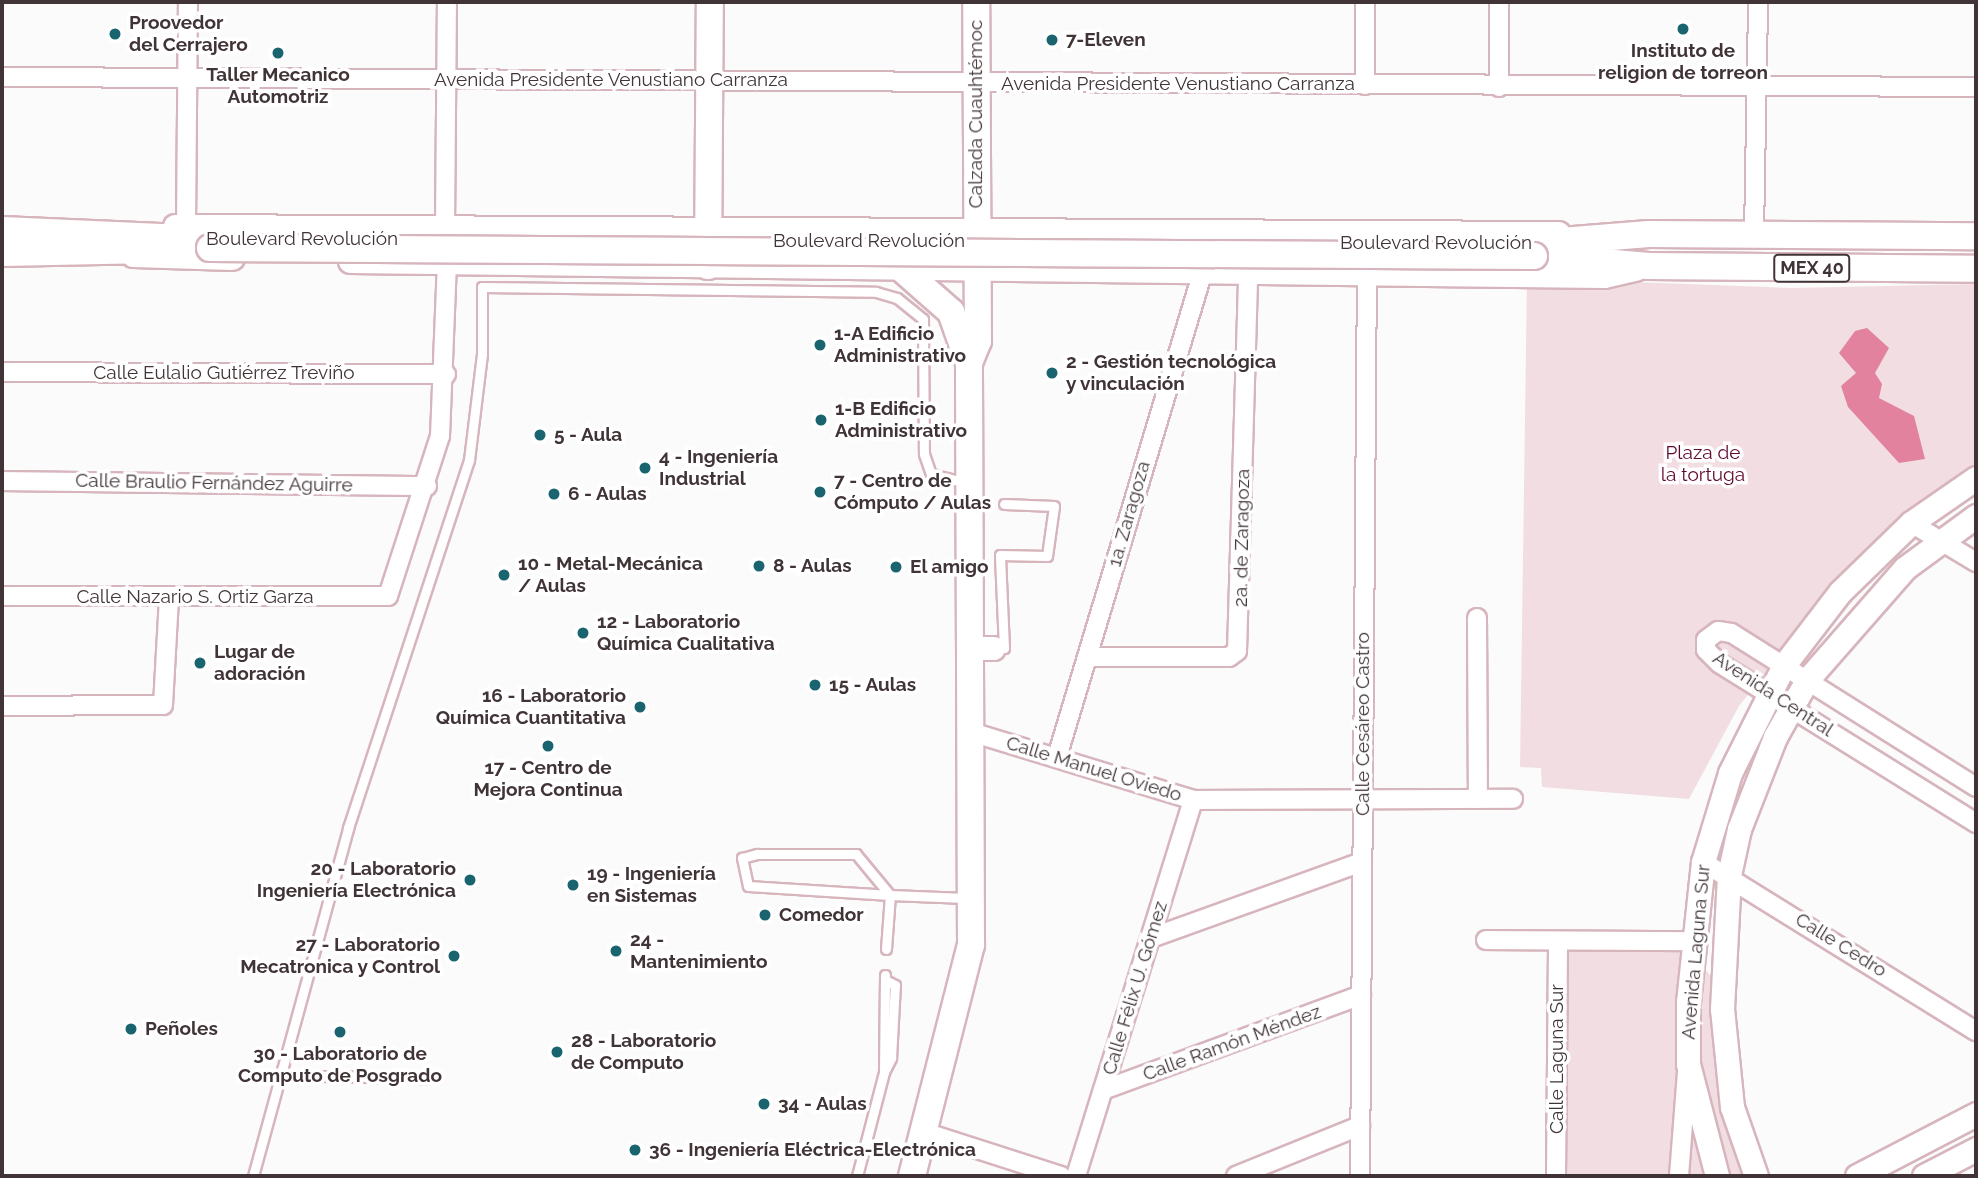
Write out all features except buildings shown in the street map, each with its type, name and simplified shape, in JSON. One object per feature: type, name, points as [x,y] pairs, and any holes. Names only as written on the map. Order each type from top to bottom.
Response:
[{"type":"main road","points":[[708,266],[710,2]]},
{"type":"main road","name":"Calzada Cuauhtémoc","points":[[969,363],[978,341],[976,2]]},
{"type":"main road","name":"MEX 40","points":[[2,230],[88,242],[186,226],[709,225],[1976,236]]},
{"type":"main road","points":[[1120,229],[1111,247],[1120,270]]},
{"type":"main road","name":"Boulevard Revolución","points":[[2,253],[88,242],[1534,250],[1649,234]]},
{"type":"main road","name":"Boulevard Revolución","points":[[88,242],[447,264],[1604,276],[1648,267]]},
{"type":"main road","name":"Boulevard Revolución","points":[[1534,250],[1648,267],[1976,269]]},
{"type":"main road","points":[[901,268],[951,312],[969,363],[970,483],[981,648],[971,732],[972,898],[964,988],[912,1176]]},
{"type":"main road","name":"Avenida Laguna Sur","points":[[1717,1176],[1688,1064],[1693,941],[1703,862],[1730,773],[1767,693],[1784,665],[1840,593],[1911,523],[1976,478]]},
{"type":"main road","name":"Avenida Laguna Sur","points":[[1756,1176],[1726,1071],[1722,957],[1729,875],[1755,782],[1790,707],[1807,680],[1868,604],[1939,540],[1976,516]]},
{"type":"main road","points":[[1857,1176],[1976,1114]]},
{"type":"main road","points":[[1924,1176],[1976,1149]]},
{"type":"street","points":[[186,226],[188,2]]},
{"type":"street","points":[[445,226],[447,2]]},
{"type":"street","points":[[1365,2],[1365,85]]},
{"type":"street","points":[[1499,2],[1499,87]]},
{"type":"street","points":[[1754,235],[1758,2]]},
{"type":"street","name":"Avenida Presidente Venustiano Carranza","points":[[2,77],[1976,88]]},
{"type":"street","points":[[426,486],[446,374],[447,264]]},
{"type":"street","name":"1a. Zaragoza","points":[[1057,757],[1203,271]]},
{"type":"street","name":"2a. de Zaragoza","points":[[1087,657],[1229,657],[1237,651],[1248,271]]},
{"type":"street","name":"Calle Cesáreo Castro","points":[[1360,1176],[1367,273]]},
{"type":"street","name":"Calle Eulalio Gutiérrez Treviño","points":[[2,372],[446,374]]},
{"type":"street","name":"Calle Braulio Fernández Aguirre","points":[[2,481],[426,486]]},
{"type":"street","name":"Calle Nazario S. Ortiz Garza","points":[[2,596],[388,596],[426,486]]},
{"type":"street","points":[[1911,523],[1976,562]]},
{"type":"street","points":[[2,706],[163,705],[169,597]]},
{"type":"street","points":[[1477,618],[1478,799]]},
{"type":"street","name":"Avenida Central","points":[[1976,787],[1731,633],[1718,631],[1706,640],[1710,657],[1976,823]]},
{"type":"street","name":"Calle Manuel Oviedo","points":[[971,732],[1193,800],[1513,799]]},
{"type":"street","name":"Calle Félix U. Gómez","points":[[1076,1176],[1193,800]]},
{"type":"street","points":[[1151,938],[1362,862]]},
{"type":"street","name":"Calle Cedro","points":[[1703,862],[1729,875],[1976,1031]]},
{"type":"street","points":[[1486,940],[1693,941]]},
{"type":"street","name":"Calle Laguna Sur","points":[[1556,1176],[1558,942]]},
{"type":"street","name":"Calle Ramón Méndez","points":[[1103,1090],[1361,995]]},
{"type":"street","points":[[1679,1176],[1688,1064]]},
{"type":"street","points":[[1236,1176],[1360,1126]]},
{"type":"street","points":[[924,1132],[1061,1176]]},
{"type":"lane","points":[[253,1176],[279,1075],[377,736],[469,460],[482,354],[482,287],[876,292],[915,307],[923,319],[924,454],[931,474],[970,483]]},
{"type":"lane","points":[[981,648],[1004,648],[1000,555],[1046,556],[1054,506],[1004,504]]},
{"type":"lane","points":[[886,949],[890,895],[856,854],[742,858],[748,886],[890,895],[972,898]]},
{"type":"lane","points":[[857,1176],[884,1072],[891,1058],[895,985],[885,977],[884,1072]]},
{"type":"lane","points":[[279,1075],[424,1078]]},
{"type":"green space","name":"Plaza de la tortuga","points":[[1527,278],[1791,288],[1976,284],[1976,465],[1881,534],[1840,579],[1739,706],[1689,799],[1542,787],[1541,768],[1520,767]]},
{"type":"green space","points":[[1565,950],[1686,950],[1715,980],[1749,1176],[1561,1176]]},
{"type":"shaded area","points":[[1867,328],[1889,348],[1875,373],[1882,384],[1879,398],[1914,416],[1925,459],[1899,463],[1848,407],[1841,386],[1856,373],[1839,353],[1855,331]]},
{"type":"place","name":"Instituto de religion de torreon","points":[[1683,29]]},
{"type":"place","name":"Proovedor del Cerrajero","points":[[115,34]]},
{"type":"place","name":"7-Eleven","points":[[1052,40]]},
{"type":"place","name":"Taller Mecanico Automotriz","points":[[278,53]]},
{"type":"place","name":"1-A Edificio Administrativo","points":[[820,345]]},
{"type":"place","name":"2 - Gestión tecnológica y vinculación","points":[[1052,373]]},
{"type":"place","name":"1-B Edificio Administrativo","points":[[821,420]]},
{"type":"place","name":"5 - Aula","points":[[540,435]]},
{"type":"place","name":"4 - Ingeniería Industrial","points":[[645,468]]},
{"type":"place","name":"7 - Centro de Cómputo / Aulas","points":[[820,492]]},
{"type":"place","name":"6 - Aulas","points":[[554,494]]},
{"type":"place","name":"8 - Aulas","points":[[759,566]]},
{"type":"place","name":"El amigo","points":[[896,567]]},
{"type":"place","name":"10 - Metal-Mecánica / Aulas","points":[[504,575]]},
{"type":"place","name":"12 - Laboratorio Química Cualitativa","points":[[583,633]]},
{"type":"place","name":"Lugar de adoración","points":[[200,663]]},
{"type":"place","name":"15 - Aulas","points":[[815,685]]},
{"type":"place","name":"16 - Laboratorio Química Cuantitativa","points":[[640,707]]},
{"type":"place","name":"17 - Centro de Mejora Continua","points":[[548,746]]},
{"type":"place","name":"20 - Laboratorio Ingeniería Electrónica","points":[[470,880]]},
{"type":"place","name":"19 - Ingeniería en Sistemas","points":[[573,885]]},
{"type":"place","name":"Comedor","points":[[765,915]]},
{"type":"place","name":"24 - Mantenimiento","points":[[616,951]]},
{"type":"place","name":"27 - Laboratorio Mecatronica y Control","points":[[454,956]]},
{"type":"place","name":"Peñoles","points":[[131,1029]]},
{"type":"place","name":"30 - Laboratorio de Computo de Posgrado","points":[[340,1032]]},
{"type":"place","name":"28 - Laboratorio de Computo","points":[[557,1052]]},
{"type":"place","name":"34 - Aulas","points":[[764,1104]]},
{"type":"place","name":"36 - Ingeniería Eléctrica-Electrónica","points":[[635,1150]]}]
